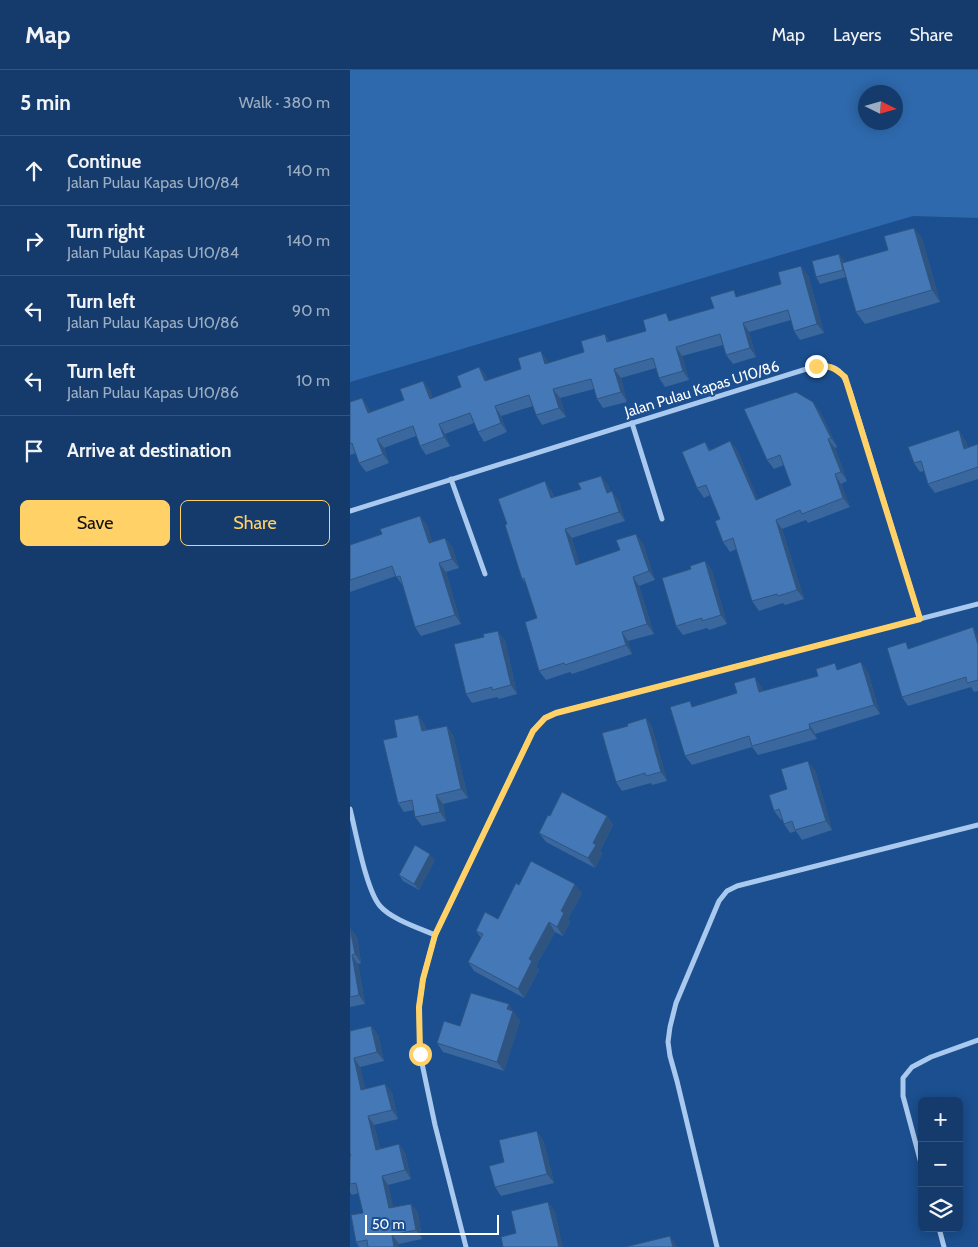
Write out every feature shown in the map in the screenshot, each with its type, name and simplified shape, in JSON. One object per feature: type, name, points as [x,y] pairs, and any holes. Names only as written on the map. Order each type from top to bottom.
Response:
[{"type":"street","name":"Jalan Pulau Kapas U10/86","points":[[350,511],[816,366],[828,365],[838,370],[845,377],[920,619]]},
{"type":"street","points":[[632,423],[662,518]]},
{"type":"street","points":[[451,479],[485,574]]},
{"type":"street","points":[[466,1247],[435,1125],[420,1054],[419,1007],[423,979],[435,935],[533,731],[545,718],[565,711],[978,604]]},
{"type":"street","points":[[350,809],[372,894],[380,907],[393,916],[435,935]]},
{"type":"street","points":[[717,1247],[668,1042],[676,1003],[719,901],[727,891],[738,886],[978,825]]},
{"type":"street","points":[[918,1152],[903,1096],[903,1078],[912,1067],[931,1056],[978,1040]]},
{"type":"street","points":[[940,1232],[944,1247]]},
{"type":"shaded area","points":[[350,70],[978,70],[978,218],[913,216],[350,382]]},
{"type":"building","points":[[914,228],[932,290],[856,312],[842,263],[888,250],[884,236]]},
{"type":"building","points":[[839,254],[843,270],[816,277],[812,261]]},
{"type":"building","points":[[801,266],[817,324],[794,331],[788,310],[743,323],[750,348],[726,355],[720,334],[676,347],[683,371],[659,378],[653,358],[614,369],[621,392],[597,399],[591,379],[553,389],[559,408],[536,415],[529,395],[495,406],[501,423],[478,432],[470,413],[439,424],[444,437],[420,446],[413,426],[377,439],[383,454],[359,463],[352,443],[350,444],[350,402],[362,398],[368,413],[404,400],[400,389],[423,381],[430,399],[461,387],[457,376],[479,367],[485,381],[521,369],[518,358],[541,351],[545,364],[584,352],[581,341],[605,334],[607,342],[646,331],[643,320],[666,313],[669,321],[714,308],[710,297],[734,290],[736,297],[781,284],[778,272]]},
{"type":"building","points":[[796,392],[813,402],[831,438],[828,439],[841,472],[835,474],[843,498],[802,514],[800,510],[776,520],[797,590],[752,601],[733,538],[723,542],[715,521],[720,519],[706,485],[697,488],[682,452],[705,442],[709,451],[730,441],[756,500],[791,485],[780,455],[767,460],[744,409]]},
{"type":"building","points":[[959,430],[964,449],[978,444],[978,467],[928,484],[921,461],[914,463],[908,447]]},
{"type":"building","points":[[601,476],[607,493],[612,491],[619,512],[565,529],[576,565],[620,550],[616,540],[636,534],[649,571],[633,577],[647,624],[622,632],[626,645],[565,665],[564,663],[539,671],[525,622],[537,618],[524,578],[522,579],[498,499],[545,481],[551,498],[581,489],[578,483]]},
{"type":"building","points":[[420,516],[429,543],[445,538],[452,559],[439,563],[455,615],[415,627],[400,576],[396,577],[392,566],[350,580],[350,545],[382,534],[380,529]]},
{"type":"building","points":[[705,561],[721,615],[702,621],[702,618],[676,626],[662,578],[691,569],[690,566]]},
{"type":"building","points":[[973,627],[978,645],[978,680],[967,683],[966,677],[902,697],[887,648],[906,642],[908,649]]},
{"type":"building","points":[[498,631],[511,685],[492,690],[492,687],[466,694],[454,644],[484,637],[483,634]]},
{"type":"building","points":[[861,662],[874,705],[809,724],[810,729],[752,746],[749,736],[685,756],[670,707],[690,701],[692,707],[737,693],[734,683],[755,677],[759,692],[818,676],[816,669],[835,663],[837,670]]},
{"type":"building","points":[[418,715],[422,731],[447,726],[461,789],[436,795],[440,812],[415,817],[412,800],[398,803],[383,740],[397,737],[394,720]]},
{"type":"building","points":[[646,718],[661,772],[646,776],[645,773],[616,782],[602,733],[628,726],[627,724]]},
{"type":"building","points":[[808,761],[826,821],[795,830],[792,821],[784,824],[779,809],[774,811],[769,795],[787,789],[781,769]]},
{"type":"building","points":[[562,792],[607,816],[593,843],[596,845],[588,858],[539,833]]},
{"type":"building","points":[[415,845],[430,854],[414,884],[399,875]]},
{"type":"building","points":[[531,861],[575,884],[561,911],[564,913],[557,927],[549,922],[529,959],[532,961],[518,989],[468,962],[483,934],[476,931],[485,912],[498,919],[516,883],[519,885]]},
{"type":"building","points":[[350,928],[355,954],[352,955],[359,995],[350,997]]},
{"type":"building","points":[[471,993],[509,1004],[507,1009],[513,1011],[497,1062],[437,1043],[444,1021],[460,1026]]},
{"type":"building","points":[[371,1026],[377,1052],[354,1058],[361,1090],[385,1084],[392,1110],[368,1116],[376,1150],[399,1144],[405,1170],[382,1176],[389,1208],[411,1204],[416,1230],[392,1235],[394,1247],[368,1247],[367,1240],[356,1242],[351,1215],[363,1213],[356,1183],[350,1184],[350,1031]]},
{"type":"building","points":[[537,1131],[547,1174],[495,1187],[489,1166],[504,1162],[499,1140]]},
{"type":"building","points":[[548,1202],[559,1247],[503,1247],[501,1237],[516,1233],[511,1211]]},
{"type":"building","points":[[670,1236],[673,1247],[625,1247]]},
{"type":"route","points":[[420,1054],[419,1007],[423,979],[435,935],[533,731],[545,718],[556,713],[920,619],[845,377],[838,370],[828,365],[816,366]]}]
